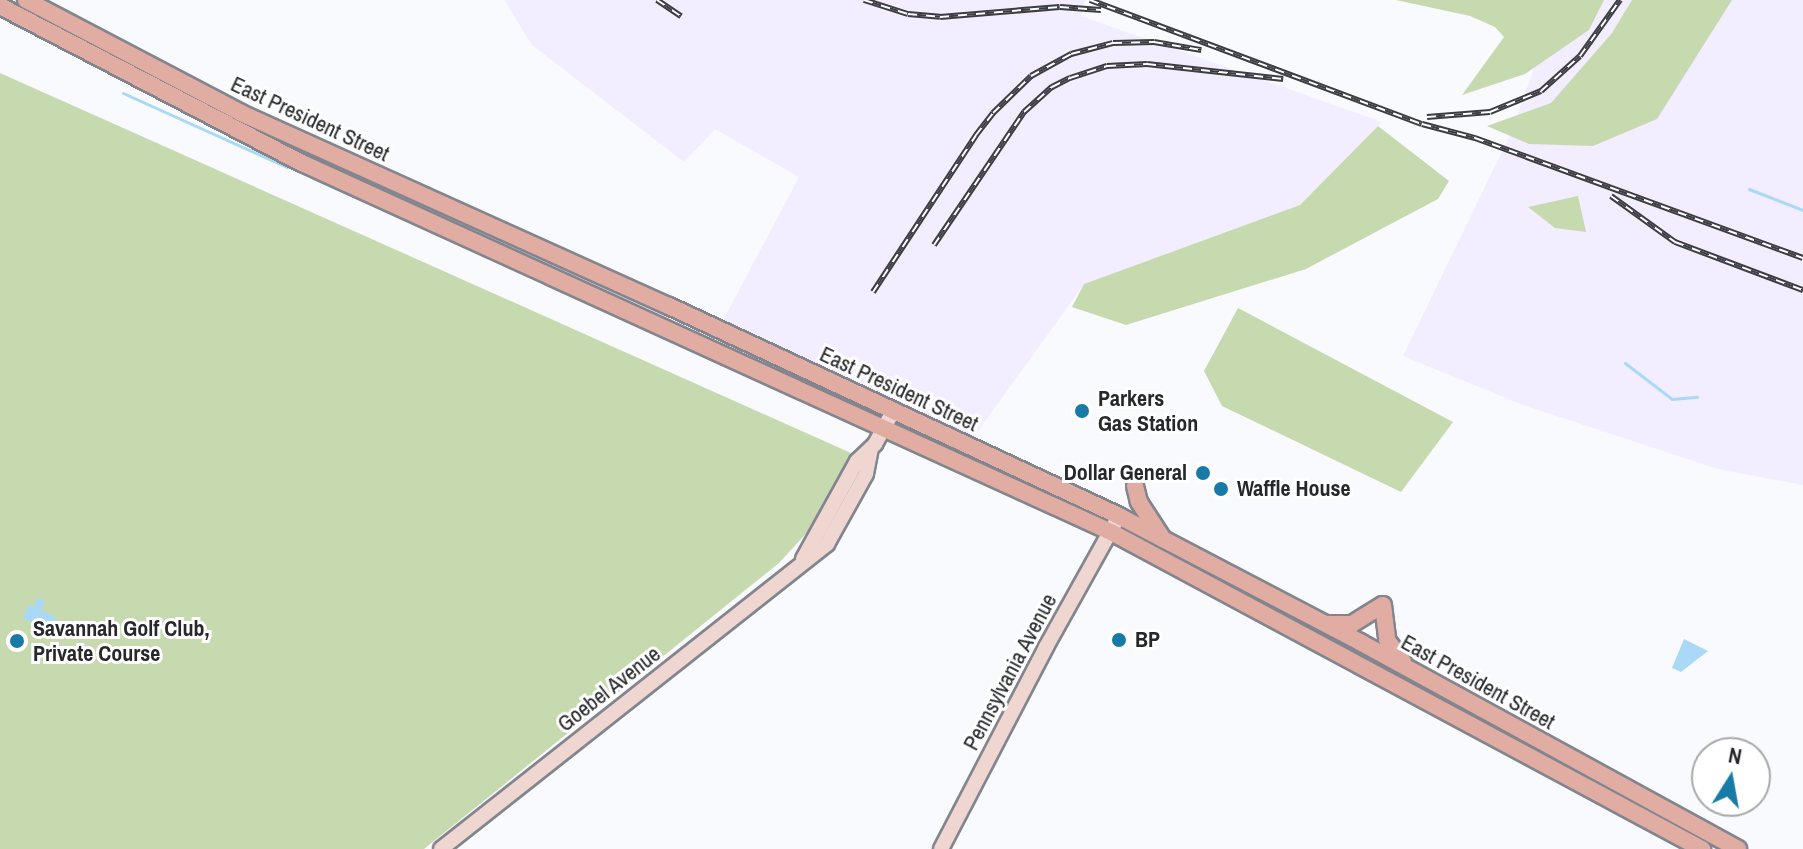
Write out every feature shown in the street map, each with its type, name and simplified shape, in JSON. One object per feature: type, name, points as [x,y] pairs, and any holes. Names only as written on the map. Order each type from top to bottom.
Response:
[{"type":"main road","name":"East President Street","points":[[26,0],[197,91],[894,410],[1115,524],[1702,849]]},
{"type":"main road","name":"East President Street","points":[[0,6],[302,163],[886,427],[1115,524],[1164,540],[1738,849]]},
{"type":"main road","points":[[126,73],[177,95],[190,95],[197,91]]},
{"type":"main road","points":[[1135,486],[1139,502],[1164,540]]},
{"type":"main road","points":[[1315,620],[1337,626],[1352,624],[1383,605],[1387,640],[1414,672]]},
{"type":"street","name":"Goebel Avenue","points":[[441,849],[827,544],[866,474],[871,449],[894,410]]},
{"type":"street","name":"Pennsylvania Avenue","points":[[941,849],[1115,524]]},
{"type":"shaded area","points":[[504,0],[1085,0],[1081,16],[1382,122],[1300,205],[1084,284],[968,445],[718,330],[799,177],[715,129],[684,162],[532,45]]},
{"type":"shaded area","points":[[1558,0],[1803,0],[1803,485],[1718,469],[1523,405],[1403,356],[1512,131]]},
{"type":"green space","points":[[1396,0],[1604,0],[1589,30],[1525,74],[1462,95],[1504,37],[1495,27],[1470,16]]},
{"type":"green space","points":[[1632,0],[1732,0],[1657,119],[1593,146],[1529,144],[1487,126],[1551,103],[1612,33]]},
{"type":"green space","points":[[0,73],[851,453],[824,514],[779,563],[424,849],[0,849]]},
{"type":"green space","points":[[1378,126],[1449,181],[1438,199],[1306,269],[1126,325],[1072,307],[1084,284],[1300,205]]},
{"type":"green space","points":[[1578,196],[1586,232],[1555,228],[1528,207]]},
{"type":"green space","points":[[1238,308],[1453,422],[1401,492],[1222,406],[1204,371]]},
{"type":"water","points":[[37,598],[45,601],[41,610],[56,617],[50,630],[44,628],[40,637],[30,632],[33,623],[23,618],[29,605],[34,607]]},
{"type":"water","points":[[1684,639],[1708,651],[1681,672],[1672,668]]},
{"type":"waterway","points":[[123,93],[287,167]]},
{"type":"waterway","points":[[313,178],[422,227]]},
{"type":"waterway","points":[[1749,189],[1803,210]]},
{"type":"waterway","points":[[1625,363],[1672,399],[1697,397]]},
{"type":"railway","points":[[657,0],[681,16]]},
{"type":"railway","points":[[864,0],[908,14],[940,17],[1060,7],[1101,10]]},
{"type":"railway","points":[[1090,0],[1422,124],[1475,138],[1803,258]]},
{"type":"railway","points":[[1427,117],[1490,112],[1541,91],[1580,56],[1620,0]]},
{"type":"railway","points":[[873,292],[976,135],[993,113],[1031,76],[1071,54],[1113,43],[1154,42],[1201,50]]},
{"type":"railway","points":[[934,245],[1024,112],[1052,87],[1070,78],[1107,66],[1147,64],[1283,79]]},
{"type":"railway","points":[[1611,196],[1675,242],[1803,290]]},
{"type":"place","name":"Parkers Gas Station","points":[[1082,411]]},
{"type":"place","name":"Dollar General","points":[[1203,473]]},
{"type":"place","name":"Waffle House","points":[[1221,489]]},
{"type":"place","name":"BP","points":[[1119,640]]},
{"type":"place","name":"Savannah Golf Club, Private Course","points":[[17,641]]}]
